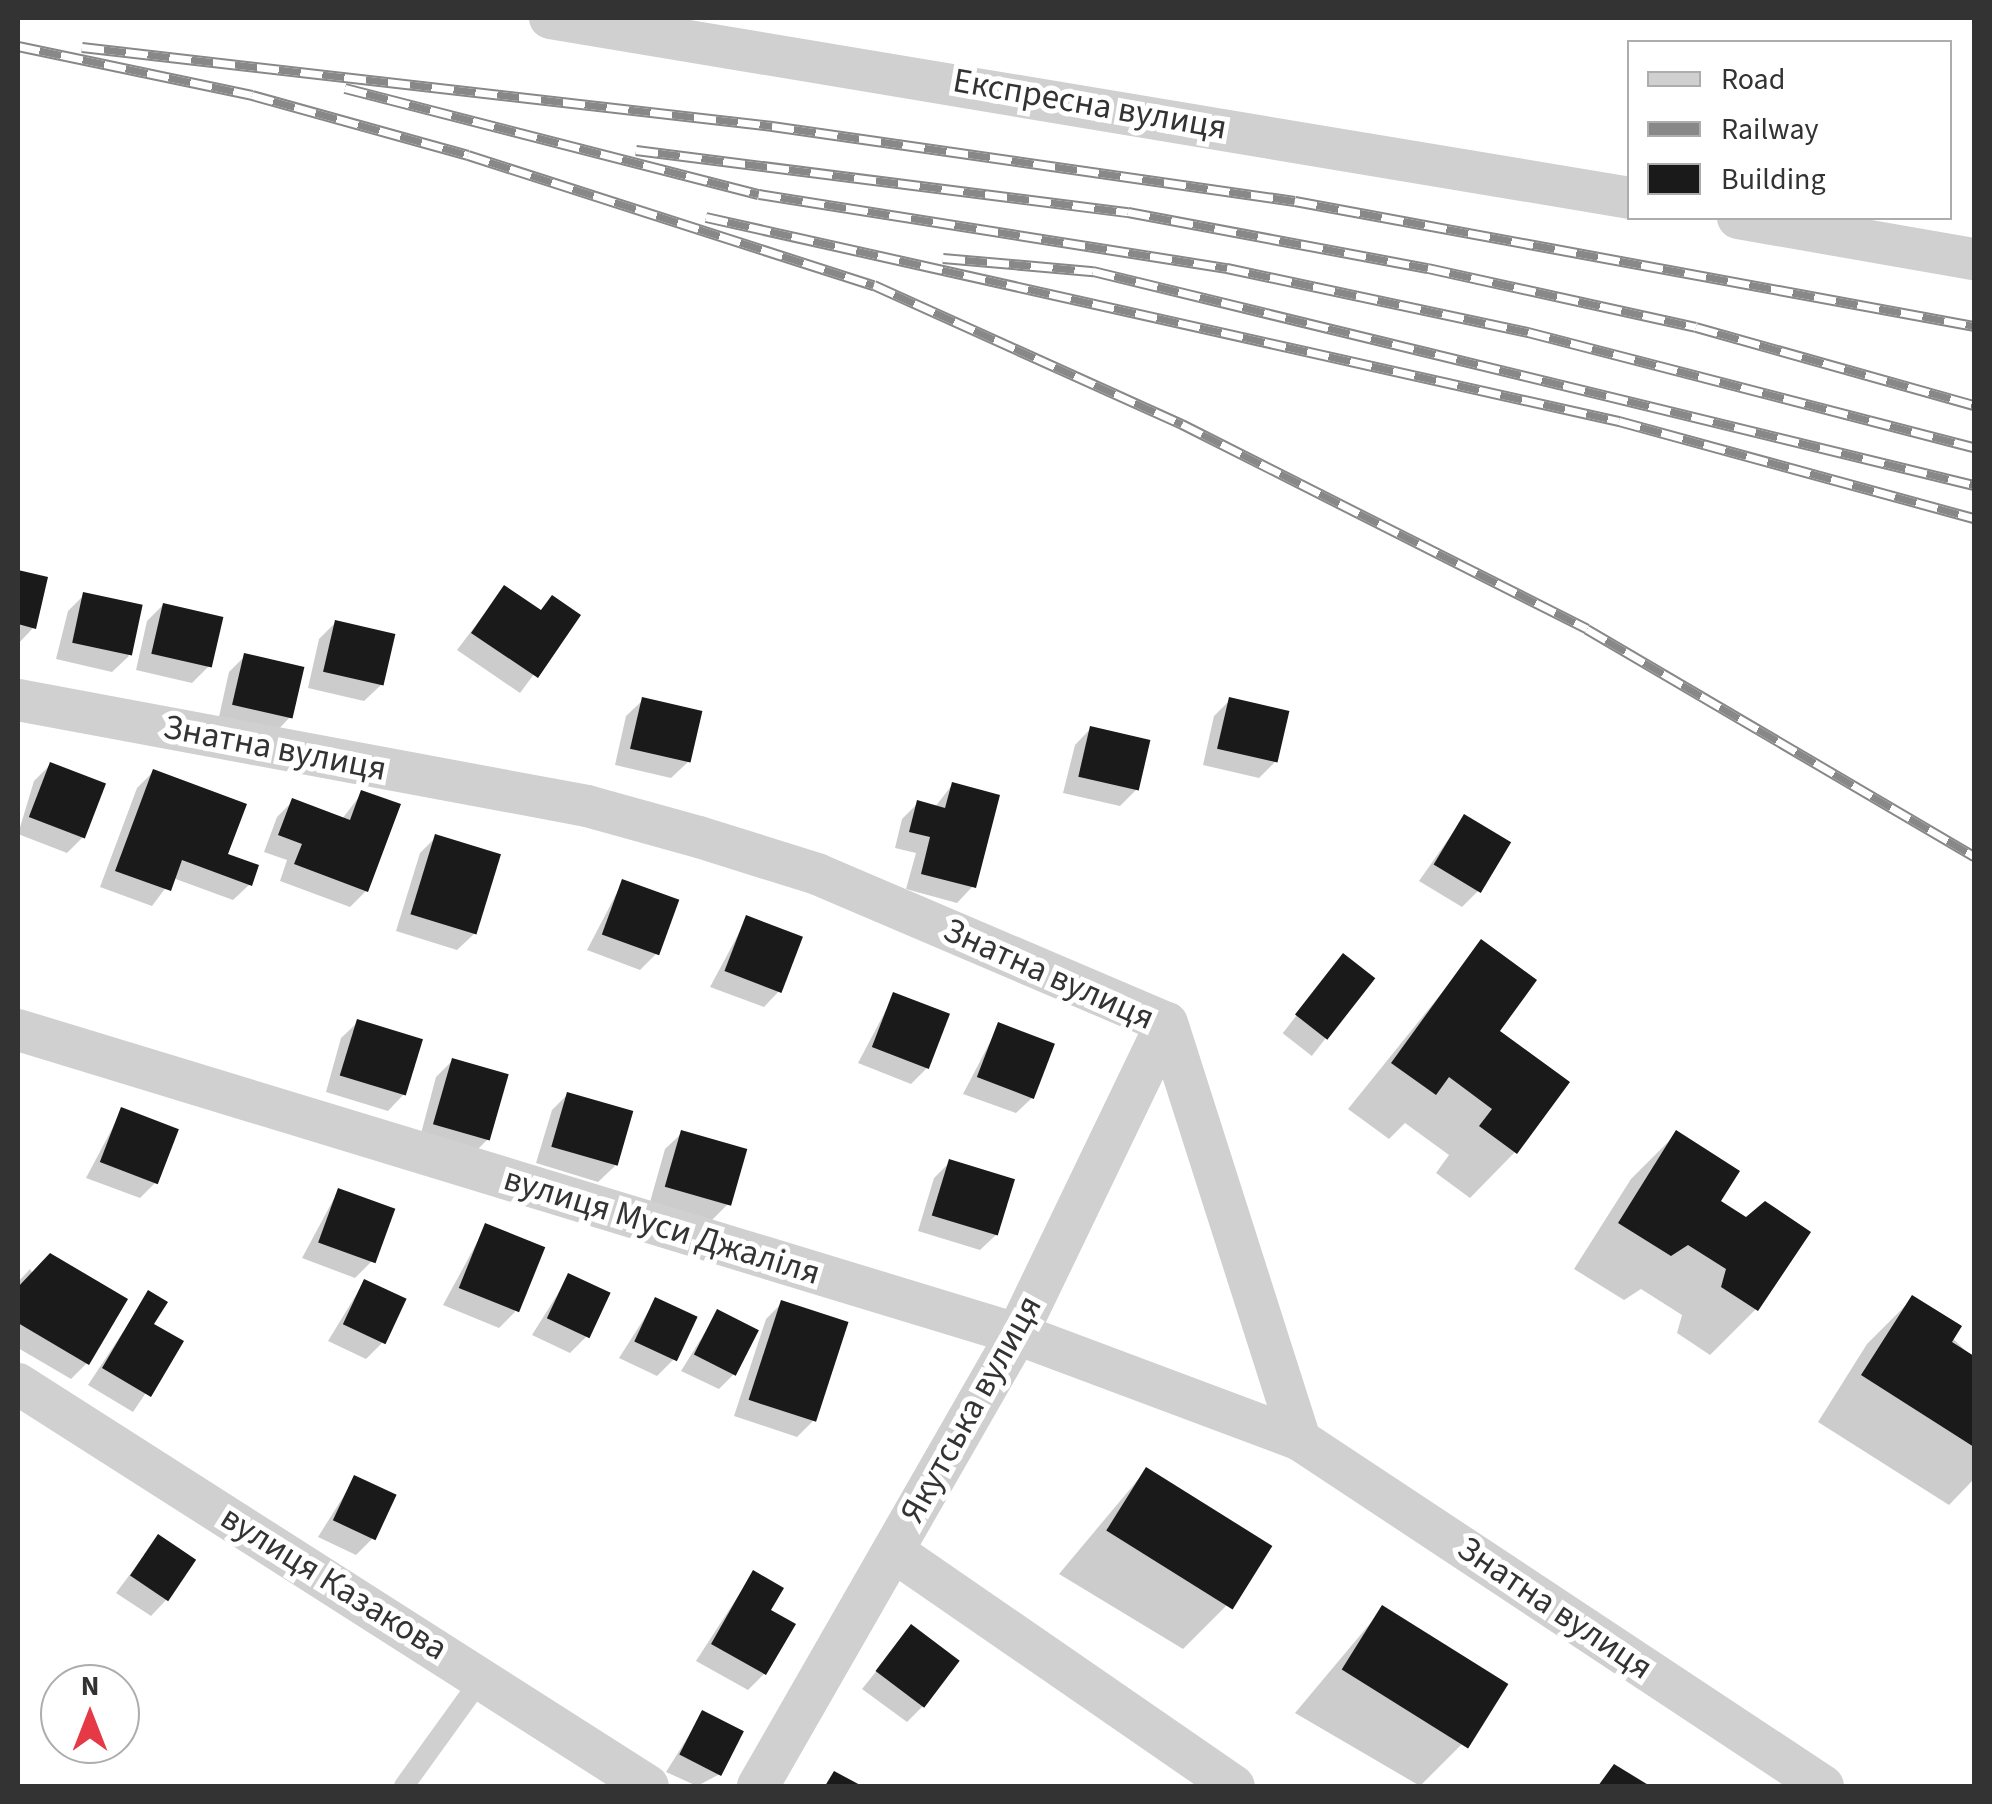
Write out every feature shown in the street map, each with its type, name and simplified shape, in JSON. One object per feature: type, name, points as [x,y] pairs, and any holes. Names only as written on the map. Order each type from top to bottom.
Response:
[{"type":"street","name":"Експресна вулиця","points":[[550,18],[1627,198]]},
{"type":"street","points":[[1750,220],[1974,259]]},
{"type":"street","name":"Знатна вулиця","points":[[18,700],[587,806],[680,832],[817,874],[1167,1023],[1300,1440],[1823,1786]]},
{"type":"street","name":"Якутська вулиця","points":[[758,1786],[1017,1334],[1167,1023]]},
{"type":"street","name":"вулиця Муси Джаліля","points":[[18,1030],[1017,1334],[1300,1440]]},
{"type":"street","name":"вулиця Казакова","points":[[18,1384],[483,1676],[648,1786]]},
{"type":"street","points":[[893,1551],[1234,1786]]},
{"type":"lane","points":[[404,1786],[483,1676]]},
{"type":"building","points":[[18,570],[48,577],[36,629],[18,624]]},
{"type":"building","points":[[504,585],[541,610],[552,595],[581,615],[538,678],[471,633]]},
{"type":"building","points":[[83,592],[143,605],[132,656],[72,643]]},
{"type":"building","points":[[163,603],[223,617],[212,668],[151,654]]},
{"type":"building","points":[[335,620],[395,634],[383,686],[323,672]]},
{"type":"building","points":[[244,653],[304,667],[292,719],[232,705]]},
{"type":"building","points":[[642,697],[702,711],[690,763],[630,749]]},
{"type":"building","points":[[1229,697],[1289,711],[1277,763],[1217,749]]},
{"type":"building","points":[[1090,726],[1150,740],[1139,791],[1078,777]]},
{"type":"building","points":[[50,762],[106,784],[85,839],[29,817]]},
{"type":"building","points":[[153,769],[247,804],[228,854],[259,865],[252,886],[182,860],[171,891],[115,871]]},
{"type":"building","points":[[952,782],[1000,795],[976,888],[921,874],[930,837],[909,832],[917,800],[945,808]]},
{"type":"building","points":[[361,790],[401,804],[368,892],[294,864],[302,844],[278,835],[292,798],[350,820]]},
{"type":"building","points":[[1464,814],[1511,842],[1481,893],[1434,865]]},
{"type":"building","points":[[435,834],[501,854],[476,935],[410,914]]},
{"type":"building","points":[[622,879],[679,900],[659,955],[602,934]]},
{"type":"building","points":[[746,915],[803,937],[781,993],[724,971]]},
{"type":"building","points":[[1481,939],[1537,980],[1500,1031],[1570,1082],[1517,1154],[1479,1126],[1492,1109],[1449,1077],[1436,1095],[1391,1063]]},
{"type":"building","points":[[1343,953],[1375,978],[1327,1040],[1295,1014]]},
{"type":"building","points":[[893,992],[950,1014],[929,1069],[872,1047]]},
{"type":"building","points":[[357,1019],[423,1039],[406,1096],[340,1075]]},
{"type":"building","points":[[998,1022],[1055,1044],[1034,1099],[977,1077]]},
{"type":"building","points":[[452,1058],[509,1074],[490,1141],[433,1124]]},
{"type":"building","points":[[567,1092],[633,1111],[618,1166],[551,1147]]},
{"type":"building","points":[[121,1107],[179,1129],[158,1184],[100,1162]]},
{"type":"building","points":[[681,1130],[747,1149],[731,1206],[665,1187]]},
{"type":"building","points":[[1676,1130],[1740,1171],[1721,1201],[1746,1217],[1765,1201],[1811,1232],[1758,1311],[1721,1287],[1726,1269],[1688,1245],[1671,1256],[1618,1223]]},
{"type":"building","points":[[949,1159],[1015,1179],[998,1236],[932,1215]]},
{"type":"building","points":[[338,1188],[395,1209],[375,1263],[318,1243]]},
{"type":"building","points":[[485,1223],[545,1247],[519,1312],[459,1288]]},
{"type":"building","points":[[50,1253],[128,1299],[89,1365],[18,1323],[18,1287]]},
{"type":"building","points":[[568,1273],[611,1293],[589,1338],[547,1318]]},
{"type":"building","points":[[364,1279],[407,1299],[385,1344],[343,1324]]},
{"type":"building","points":[[148,1290],[168,1302],[154,1324],[184,1341],[151,1397],[102,1368]]},
{"type":"building","points":[[1912,1295],[1962,1326],[1952,1342],[1974,1356],[1974,1447],[1861,1375]]},
{"type":"building","points":[[655,1297],[698,1317],[677,1361],[634,1341]]},
{"type":"building","points":[[781,1300],[849,1322],[816,1422],[749,1400]]},
{"type":"building","points":[[717,1309],[759,1330],[736,1376],[694,1354]]},
{"type":"building","points":[[1146,1467],[1272,1546],[1233,1610],[1106,1531]]},
{"type":"building","points":[[354,1475],[397,1495],[375,1540],[333,1520]]},
{"type":"building","points":[[158,1534],[196,1560],[168,1601],[130,1575]]},
{"type":"building","points":[[753,1570],[784,1588],[771,1610],[796,1624],[766,1675],[711,1644]]},
{"type":"building","points":[[1382,1605],[1508,1684],[1468,1748],[1342,1669]]},
{"type":"building","points":[[911,1624],[960,1661],[924,1708],[875,1671]]},
{"type":"building","points":[[702,1710],[744,1731],[721,1776],[679,1755]]},
{"type":"building","points":[[1614,1764],[1650,1786],[1598,1786]]},
{"type":"building","points":[[834,1771],[862,1786],[825,1786]]},
{"type":"railway","points":[[18,46],[252,95],[468,155],[874,285],[1182,424],[1587,629],[1974,856]]},
{"type":"railway","points":[[82,47],[772,126],[1295,201],[1974,326]]},
{"type":"railway","points":[[345,88],[759,194],[1227,268],[1528,332],[1974,447]]},
{"type":"railway","points":[[636,150],[1128,212],[1428,268],[1696,327],[1974,405]]},
{"type":"railway","points":[[706,217],[1619,421],[1974,518]]},
{"type":"railway","points":[[943,258],[1093,271],[1974,485]]}]
